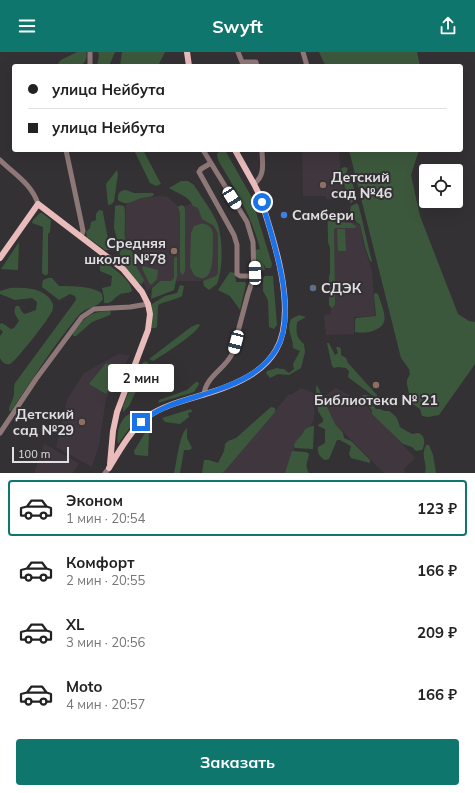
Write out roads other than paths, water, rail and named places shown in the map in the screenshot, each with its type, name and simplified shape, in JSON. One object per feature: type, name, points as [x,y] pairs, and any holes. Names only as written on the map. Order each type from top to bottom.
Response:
[{"type":"main road","points":[[187,52],[189,64]]},
{"type":"main road","points":[[107,470],[134,431],[146,418],[160,410],[245,379],[258,370],[276,350],[282,336],[284,314],[281,272],[272,237],[254,184],[236,152]]},
{"type":"main road","points":[[0,258],[38,204],[123,269],[142,292],[148,304],[150,314],[148,330],[118,412],[113,431],[107,470]]},
{"type":"street","points":[[90,52],[90,64]]},
{"type":"street","points":[[238,52],[242,62],[256,62],[256,64]]},
{"type":"street","points":[[303,52],[306,64]]},
{"type":"street","points":[[66,152],[81,221],[81,237]]},
{"type":"street","points":[[204,152],[248,224],[254,242],[254,276],[232,354],[228,362],[207,384],[204,395]]},
{"type":"street","points":[[254,184],[262,174],[262,152]]},
{"type":"street","points":[[0,160],[23,180],[35,196],[38,204]]},
{"type":"street","points":[[211,163],[199,172],[234,234],[237,274],[240,276],[254,276]]},
{"type":"street","points":[[0,433],[36,379],[82,317],[94,309],[130,307],[148,304]]},
{"type":"place","name":"Детский сад №46","points":[[323,185]]},
{"type":"place","name":"Самбери","points":[[284,215]]},
{"type":"place","name":"Средняя школа №78","points":[[174,251]]},
{"type":"place","name":"СДЭК","points":[[313,288]]},
{"type":"place","name":"Библиотека № 21","points":[[376,385]]},
{"type":"place","name":"Детский сад №29","points":[[82,422]]}]
